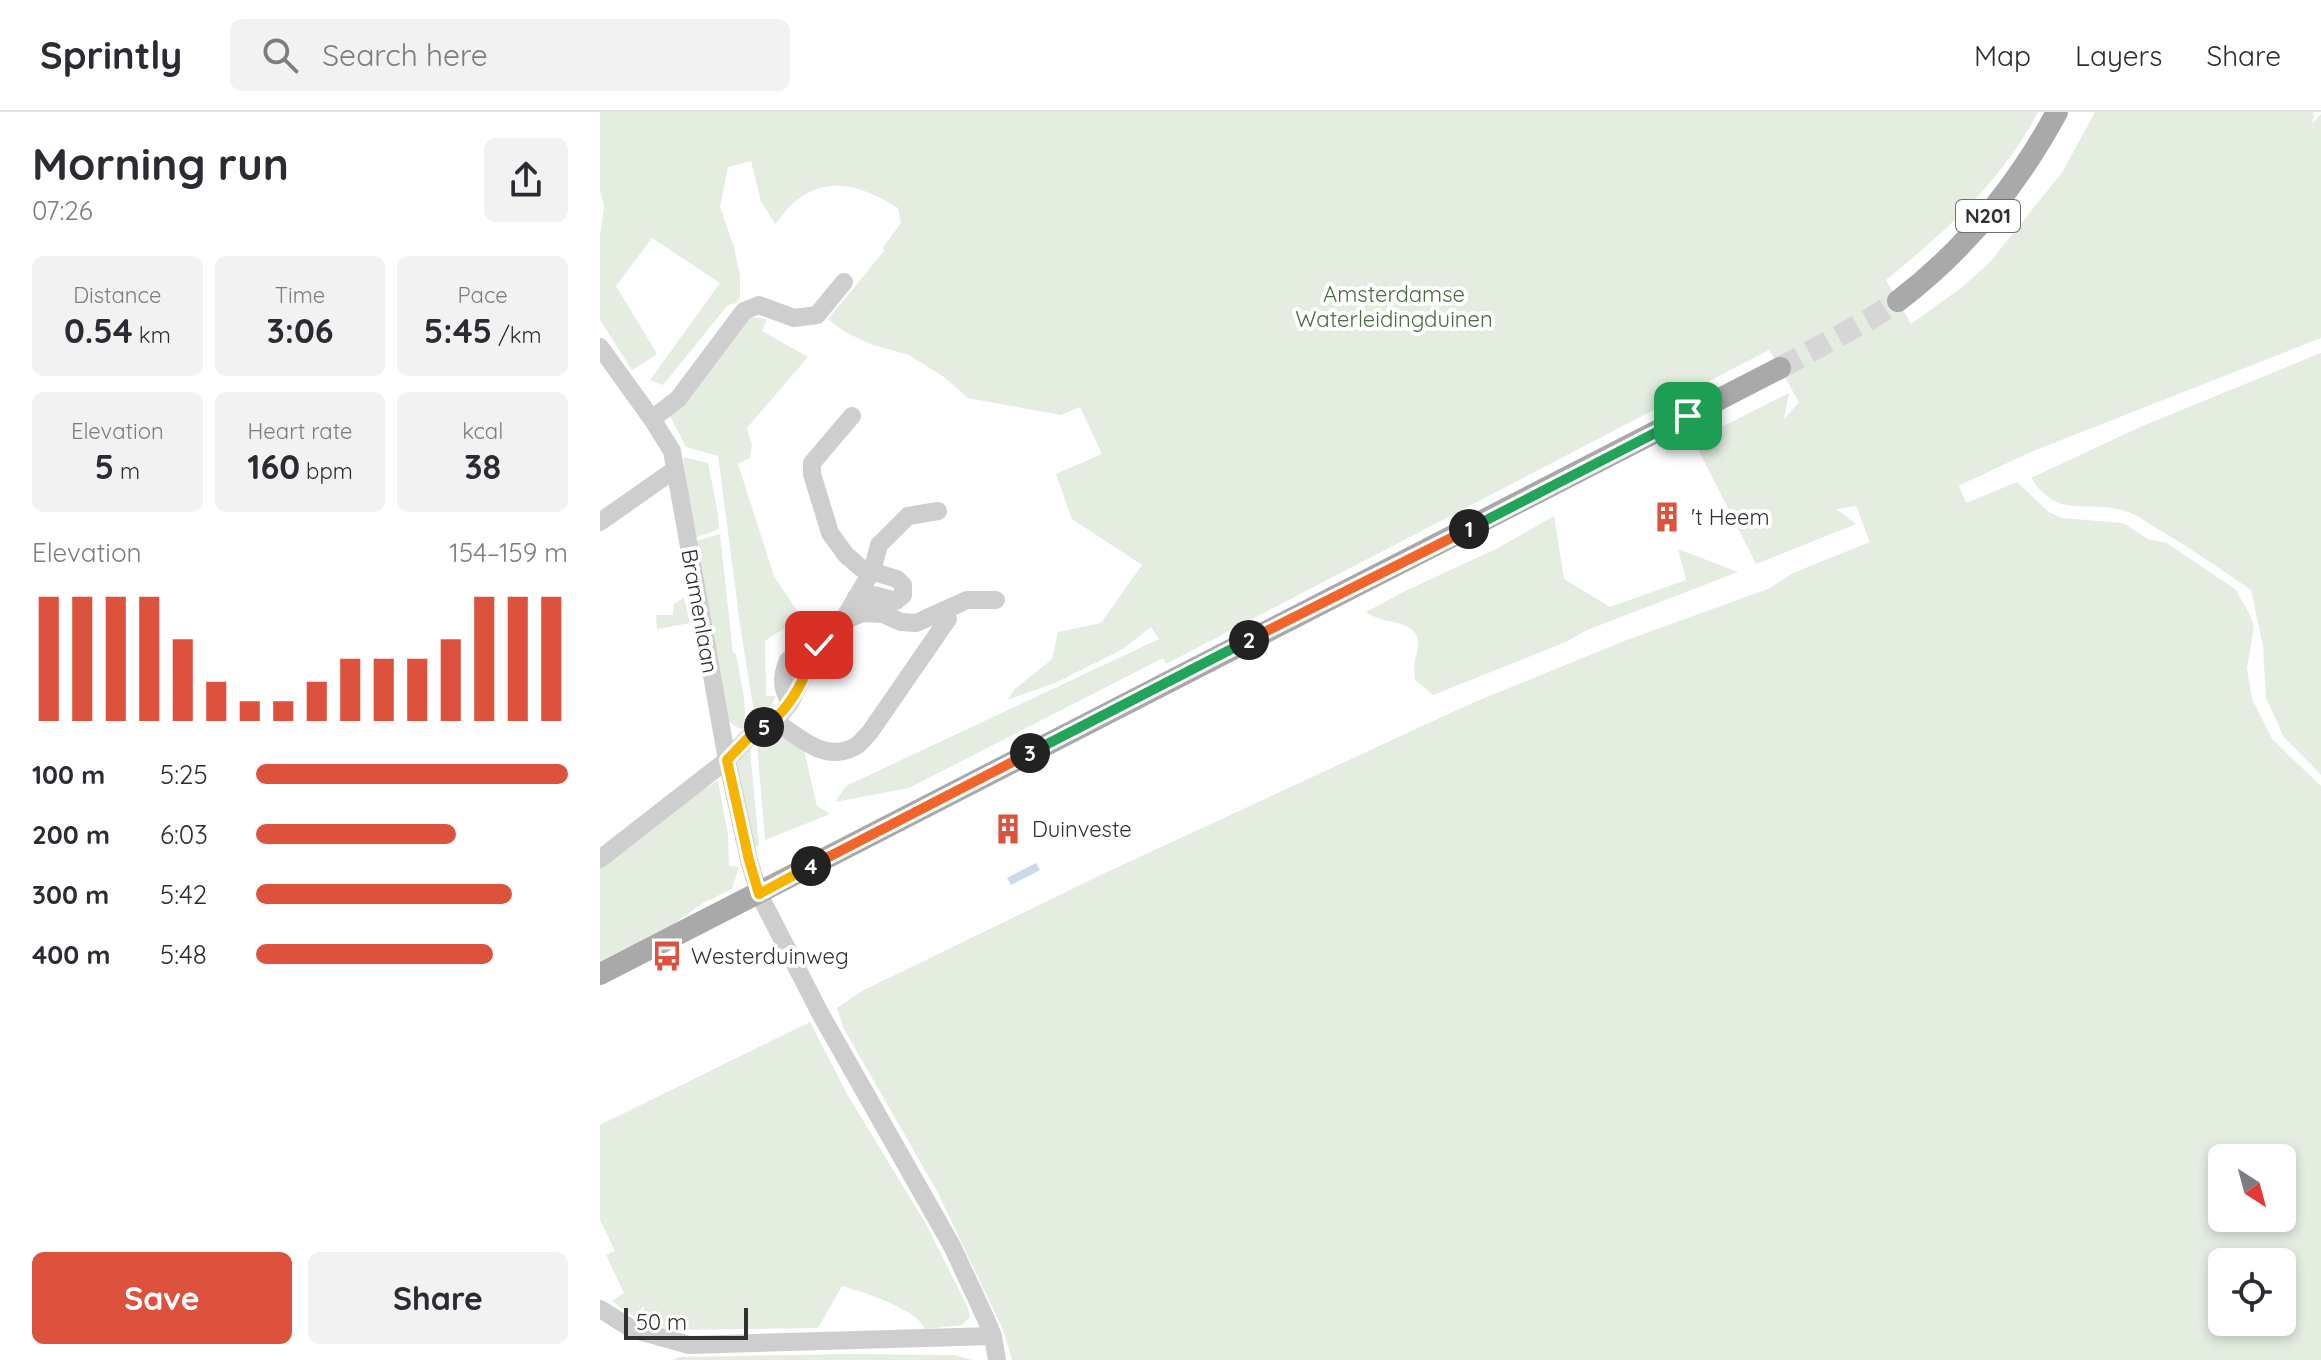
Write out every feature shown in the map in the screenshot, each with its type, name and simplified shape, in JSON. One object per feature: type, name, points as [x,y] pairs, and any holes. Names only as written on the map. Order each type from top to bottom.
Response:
[{"type":"main road","name":"N201","points":[[1898,301],[1960,248],[1992,212],[2029,162],[2057,112]]},
{"type":"main road","points":[[600,974],[1780,368]]},
{"type":"street","points":[[652,419],[678,399],[744,311],[759,305],[794,318],[817,315],[844,282]]},
{"type":"street","name":"Bramenlaan","points":[[600,347],[672,451],[727,760],[759,894]]},
{"type":"street","points":[[852,416],[812,463],[812,474],[836,543],[861,568],[897,579],[903,585],[903,595],[896,601],[874,595],[856,597]]},
{"type":"street","points":[[600,522],[674,470]]},
{"type":"street","points":[[600,859],[727,760],[750,736],[775,721],[790,703],[819,645],[842,622],[872,571],[879,545],[908,516],[938,511]]},
{"type":"street","points":[[842,622],[862,613],[883,614],[901,622],[916,623],[967,600],[996,600]]},
{"type":"street","points":[[775,721],[820,751],[840,751],[856,746],[870,732],[948,619]]},
{"type":"street","points":[[759,894],[820,1013],[952,1246],[993,1336],[997,1360]]},
{"type":"street","points":[[600,1309],[632,1329],[689,1345],[993,1336]]},
{"type":"green space","name":"Amsterdamse Waterleidingduinen","points":[[600,112],[2038,112],[2008,160],[1971,204],[1886,280],[1911,324],[1961,288],[1990,262],[2063,171],[2095,112],[2313,112],[2312,124],[2321,114],[2321,338],[2031,452],[1960,485],[1958,483],[1966,503],[2017,482],[2050,513],[2062,518],[2123,523],[2148,539],[2167,543],[2236,590],[2254,627],[2247,668],[2252,699],[2272,739],[2321,786],[2321,1360],[1012,1360],[1003,1330],[938,1193],[844,1029],[837,1008],[862,991],[1107,872],[1470,704],[1624,641],[1768,589],[1793,573],[1870,542],[1856,506],[1836,509],[1856,524],[1756,564],[1694,441],[1789,393],[1784,419],[1799,402],[1769,350],[1166,664],[1163,658],[909,788],[835,802],[846,786],[1159,639],[1151,627],[1123,649],[1055,683],[1007,700],[1015,689],[1052,659],[1058,632],[1101,623],[1142,565],[1072,519],[1056,474],[1102,454],[1080,407],[1061,415],[968,398],[944,377],[909,355],[870,344],[845,332],[828,319],[884,251],[883,247],[901,223],[898,208],[861,190],[823,187],[797,200],[775,224],[761,201],[751,161],[728,167],[720,207],[734,247],[740,275],[740,296],[736,303],[728,305],[663,385],[650,380],[720,283],[652,238],[616,286],[657,354],[632,370],[600,320],[600,236],[604,206],[600,191]]},
{"type":"green space","points":[[750,317],[767,319],[762,331],[808,357],[747,428],[752,445],[750,458],[738,464],[774,576],[801,617],[765,641],[766,696],[776,696],[767,715],[756,724],[718,456],[686,447],[670,416]]},
{"type":"green space","points":[[2321,353],[2321,775],[2284,737],[2266,698],[2263,646],[2251,590],[2135,515],[2102,507],[2065,505],[2042,492],[2031,478],[2140,427]]},
{"type":"green space","points":[[683,457],[708,463],[717,509],[719,529],[694,538]]},
{"type":"green space","points":[[1554,516],[1564,579],[1610,607],[1686,580],[1678,549],[1738,572],[1587,630],[1566,642],[1433,695],[1415,680],[1416,634],[1405,625],[1366,612],[1498,548]]},
{"type":"green space","points":[[720,534],[733,653],[736,654],[744,697],[746,729],[738,728],[726,719],[696,541]]},
{"type":"green space","points":[[684,598],[690,623],[657,629],[656,615],[673,615],[674,604]]},
{"type":"green space","points":[[781,733],[804,750],[817,806],[830,814],[765,840],[757,746],[769,734]]},
{"type":"green space","points":[[750,748],[759,846],[752,847],[734,762]]},
{"type":"green space","points":[[718,780],[728,835],[729,866],[739,867],[732,889],[703,903],[672,925],[600,961],[600,865]]},
{"type":"green space","points":[[810,1022],[847,1094],[926,1224],[970,1317],[962,1325],[925,1329],[920,1321],[900,1308],[842,1286],[818,1328],[675,1330],[641,1320],[627,1312],[612,1301],[624,1293],[606,1255],[615,1251],[600,1220],[600,1125]]},
{"type":"green space","points":[[954,1355],[973,1360],[673,1360],[678,1357]]},
{"type":"water","points":[[1036,863],[1040,870],[1011,885],[1007,878]]},
{"type":"tunnel","points":[[1780,368],[1898,301]]},
{"type":"place","name":"'t Heem","points":[[1667,517]]},
{"type":"place","name":"Duinveste","points":[[1008,829]]},
{"type":"place","name":"Westerduinweg","points":[[667,956]]},
{"type":"route","points":[[819,645],[790,703],[775,721],[750,736],[727,760],[759,894],[1688,416]]}]
